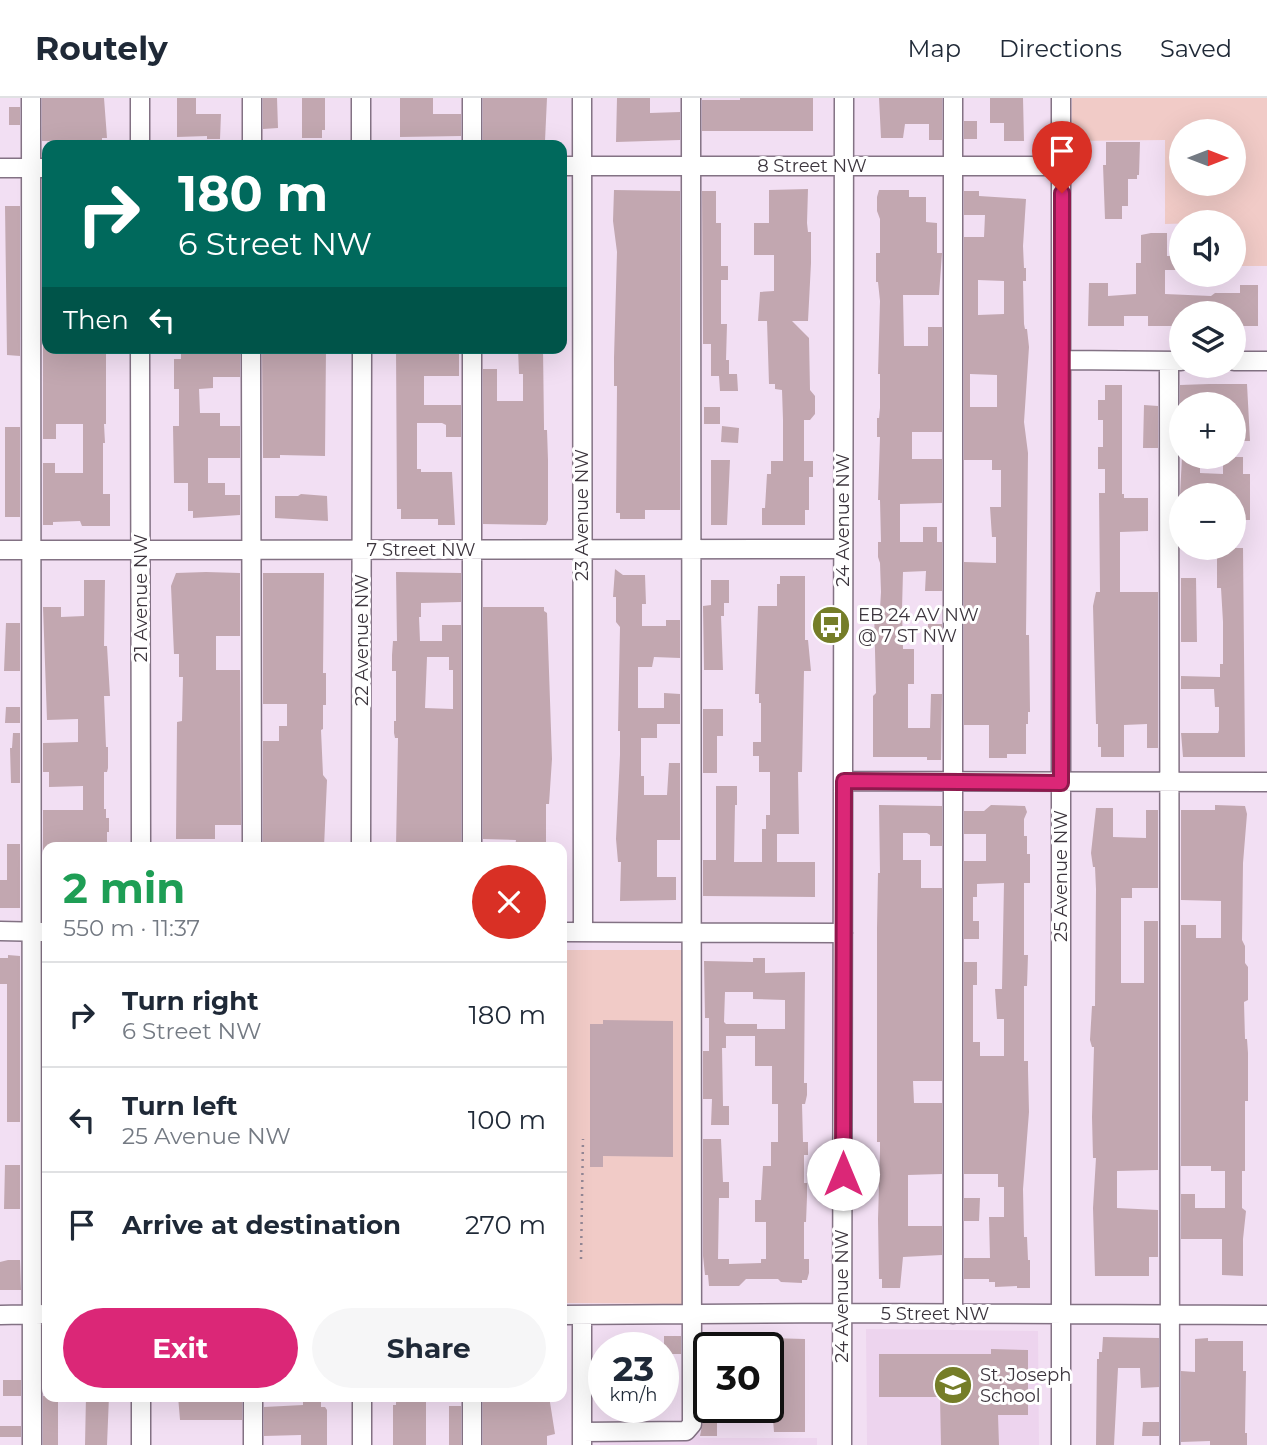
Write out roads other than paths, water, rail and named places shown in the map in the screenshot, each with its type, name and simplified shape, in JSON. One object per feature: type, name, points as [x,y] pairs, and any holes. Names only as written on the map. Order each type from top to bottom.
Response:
[{"type":"street","points":[[31,98],[39,167],[30,550],[39,932],[40,1315],[32,1445]]},
{"type":"street","points":[[140,98],[140,140]]},
{"type":"street","points":[[252,98],[252,140]]},
{"type":"street","points":[[361,98],[361,140]]},
{"type":"street","points":[[472,98],[472,140]]},
{"type":"street","name":"23 Avenue NW","points":[[582,98],[583,932]]},
{"type":"street","points":[[582,1315],[582,1438],[686,1431],[690,1428],[691,98]]},
{"type":"street","name":"24 Avenue NW","points":[[842,1445],[844,98]]},
{"type":"street","points":[[953,98],[953,1314]]},
{"type":"street","name":"25 Avenue NW","points":[[1061,98],[1061,1445]]},
{"type":"street","name":"8 Street NW","points":[[567,166],[1062,166]]},
{"type":"street","points":[[0,167],[39,167]]},
{"type":"street","name":"21 Avenue NW","points":[[140,354],[141,842]]},
{"type":"street","points":[[251,354],[252,842]]},
{"type":"street","name":"22 Avenue NW","points":[[360,842],[362,354]]},
{"type":"street","points":[[472,354],[472,842]]},
{"type":"street","points":[[1062,360],[1169,361]]},
{"type":"street","points":[[1246,361],[1267,361]]},
{"type":"street","points":[[1170,1445],[1170,782],[1175,378]]},
{"type":"street","name":"7 Street NW","points":[[0,550],[842,549]]},
{"type":"street","points":[[844,781],[1267,782]]},
{"type":"street","points":[[0,931],[39,932]]},
{"type":"street","points":[[567,932],[843,933]]},
{"type":"street","points":[[0,1315],[40,1315]]},
{"type":"street","name":"5 Street NW","points":[[567,1315],[1267,1315]]},
{"type":"street","points":[[141,1402],[142,1445]]},
{"type":"street","points":[[253,1402],[253,1445]]},
{"type":"street","points":[[362,1402],[362,1445]]},
{"type":"street","points":[[472,1402],[472,1445]]},
{"type":"place","name":"EB 24 AV NW @ 7 ST NW","points":[[831,625]]},
{"type":"place","name":"St. Joseph School","points":[[953,1385]]}]
